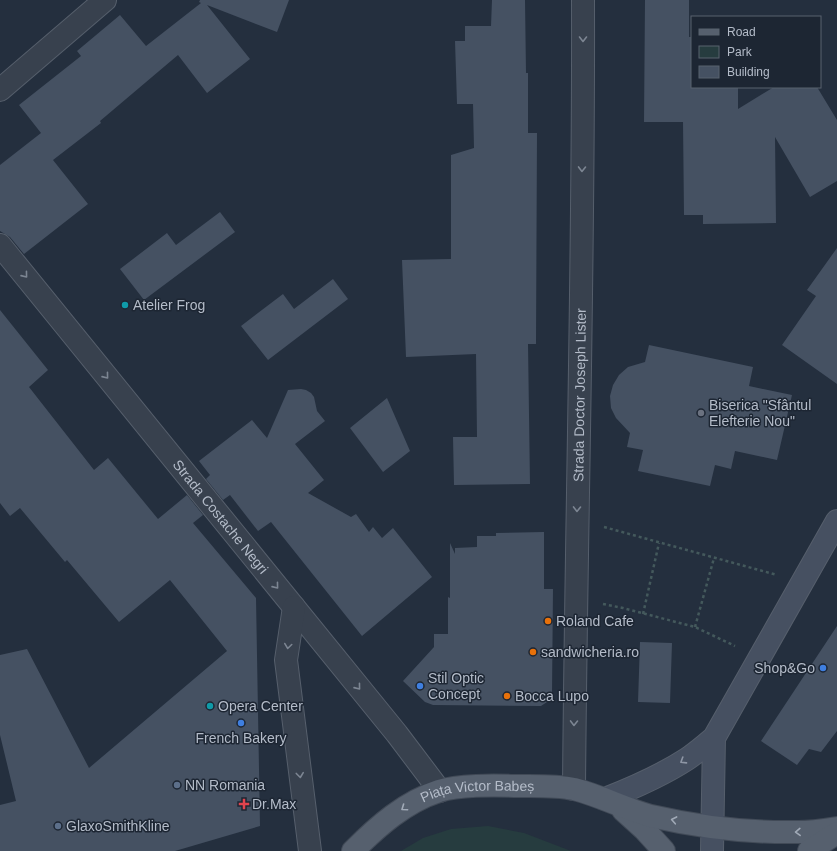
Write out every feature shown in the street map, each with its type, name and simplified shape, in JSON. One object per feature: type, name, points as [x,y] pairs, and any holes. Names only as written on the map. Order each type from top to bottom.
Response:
[{"type":"main road","name":"Piața Victor Babeș","points":[[353,851],[377,827],[410,804],[440,791],[467,787],[544,786],[574,789],[650,815],[736,830],[799,832],[837,828]]},
{"type":"main road","name":"Piața Victor Babeș","points":[[611,802],[644,829],[664,851]]},
{"type":"main road","points":[[809,851],[837,833]]},
{"type":"street","points":[[0,90],[105,0]]},
{"type":"street","name":"Strada Doctor Joseph Lister","points":[[574,789],[575,599],[583,112],[583,0]]},
{"type":"street","name":"Strada Costache Negri","points":[[0,245],[397,734],[440,791]]},
{"type":"street","points":[[611,802],[638,786],[663,774],[687,759],[714,738],[837,520]]},
{"type":"street","points":[[294,608],[286,660],[310,851]]},
{"type":"street","points":[[712,851],[714,738]]},
{"type":"street","points":[[828,851],[837,838]]},
{"type":"path","points":[[577,520],[802,582]]},
{"type":"path","points":[[643,614],[659,543]]},
{"type":"path","points":[[695,627],[714,558]]},
{"type":"path","points":[[575,599],[622,608],[695,627],[716,638],[760,656]]},
{"type":"green space","points":[[488,826],[524,833],[571,851],[401,851],[423,838],[451,829]]},
{"type":"building","points":[[200,0],[289,0],[277,32],[207,5],[250,59],[207,93],[178,55],[100,121],[101,123],[53,160],[88,204],[24,254],[10,237],[0,231],[0,165],[41,133],[19,105],[81,56],[77,51],[120,15],[146,46],[201,3],[199,2]]},
{"type":"building","points":[[492,0],[525,0],[526,73],[528,73],[528,133],[537,133],[536,344],[528,344],[530,484],[454,485],[453,437],[477,437],[476,354],[406,357],[402,260],[451,259],[451,155],[474,148],[473,104],[457,104],[455,41],[465,41],[465,26],[491,26]]},
{"type":"building","points":[[645,0],[689,0],[691,88],[738,88],[738,109],[772,88],[818,88],[837,120],[837,181],[810,197],[775,137],[776,223],[703,224],[703,215],[684,215],[683,122],[644,122]]},
{"type":"building","points":[[220,212],[235,232],[144,300],[120,269],[167,233],[176,245]]},
{"type":"building","points":[[837,248],[837,384],[782,345],[816,296],[807,290]]},
{"type":"building","points":[[333,279],[348,299],[268,360],[241,326],[283,294],[294,309]]},
{"type":"building","points":[[0,310],[48,370],[29,387],[94,470],[108,458],[158,519],[187,495],[203,515],[193,523],[256,598],[260,826],[175,851],[0,851],[0,805],[16,801],[0,735],[0,655],[27,649],[89,768],[227,651],[170,580],[119,622],[67,560],[65,562],[20,508],[10,516],[0,503]]},
{"type":"building","name":"Biserica \"Sfântul Elefterie Nou\"","points":[[649,345],[753,367],[749,386],[792,395],[777,460],[735,451],[731,469],[715,465],[710,486],[638,471],[643,450],[627,447],[630,433],[616,418],[611,408],[610,396],[613,385],[619,375],[628,367],[645,362]]},
{"type":"building","points":[[301,389],[311,393],[314,397],[317,411],[325,421],[295,444],[324,480],[308,493],[351,517],[356,514],[369,532],[373,527],[382,538],[393,528],[432,577],[362,636],[271,522],[258,531],[230,495],[223,500],[206,479],[210,475],[199,461],[252,420],[267,438],[288,390]]},
{"type":"building","points":[[387,398],[410,451],[383,472],[350,428]]},
{"type":"building","points":[[544,532],[544,589],[553,589],[552,694],[547,702],[541,706],[433,705],[425,702],[403,681],[434,647],[434,634],[448,634],[448,597],[450,598],[450,543],[455,554],[455,548],[477,547],[477,536],[496,536],[496,533]]},
{"type":"building","points":[[837,626],[837,731],[821,752],[809,749],[797,765],[761,741]]},
{"type":"building","points":[[640,642],[672,643],[670,703],[638,702]]},
{"type":"place","name":"Atelier Frog","points":[[125,305]]},
{"type":"place","name":"Biserica \"Sfântul Elefterie Nou\"","points":[[701,413]]},
{"type":"place","name":"Roland Cafe","points":[[548,621]]},
{"type":"place","name":"sandwicheria.ro","points":[[533,652]]},
{"type":"place","name":"Shop&Go","points":[[823,668]]},
{"type":"place","name":"Stil Optic Concept","points":[[420,686]]},
{"type":"place","name":"Bocca Lupo","points":[[507,696]]},
{"type":"place","name":"Opera Center","points":[[210,706]]},
{"type":"place","name":"French Bakery","points":[[241,723]]},
{"type":"place","name":"NN Romania","points":[[177,785]]},
{"type":"place","name":"Dr.Max","points":[[244,804]]},
{"type":"place","name":"GlaxoSmithKline","points":[[58,826]]}]
